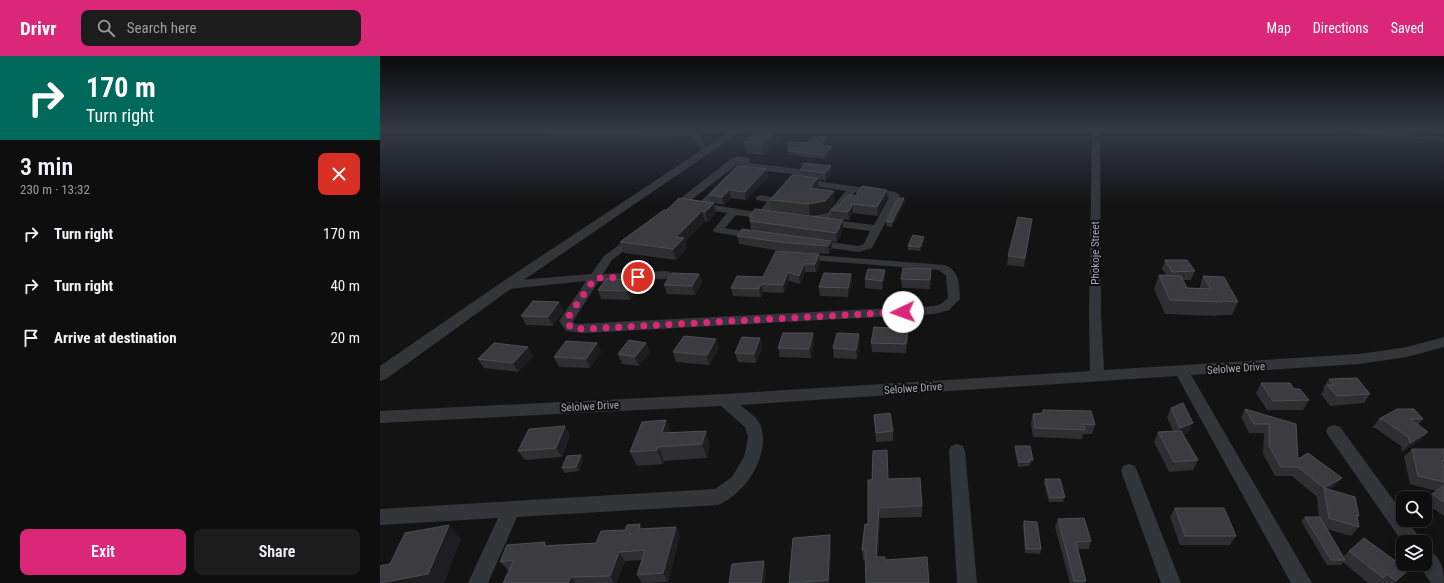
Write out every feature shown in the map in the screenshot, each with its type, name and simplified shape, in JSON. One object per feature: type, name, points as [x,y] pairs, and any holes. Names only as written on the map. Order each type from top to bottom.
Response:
[{"type":"street","points":[[380,375],[507,285],[701,155]]},
{"type":"street","name":"Phokoje Street","points":[[1096,155],[1095,314],[1097,376]]},
{"type":"street","points":[[662,217],[738,159],[746,160],[701,206]]},
{"type":"street","points":[[742,165],[799,172],[763,213]]},
{"type":"street","points":[[710,180],[726,182]]},
{"type":"street","points":[[792,181],[895,195],[868,246],[864,248],[805,242]]},
{"type":"street","points":[[853,189],[835,211],[830,214],[801,219],[877,229]]},
{"type":"street","points":[[760,198],[775,200]]},
{"type":"street","points":[[680,204],[752,214],[763,213],[777,215]]},
{"type":"street","points":[[734,211],[718,230],[766,237]]},
{"type":"street","points":[[734,233],[752,214]]},
{"type":"street","points":[[644,231],[608,258],[566,320],[571,328],[584,329],[935,310],[945,307],[954,299],[952,274],[949,270],[941,267],[794,256]]},
{"type":"street","points":[[507,285],[582,278],[666,275]]},
{"type":"street","name":"Selolwe Drive","points":[[380,417],[724,400],[1182,372],[1384,357],[1444,342]]},
{"type":"street","points":[[1182,372],[1302,583]]},
{"type":"street","points":[[380,517],[718,497],[738,482],[752,458],[756,437],[752,424],[724,400]]},
{"type":"street","points":[[1334,431],[1408,535]]},
{"type":"street","points":[[957,451],[967,583]]},
{"type":"street","points":[[1129,472],[1171,583]]},
{"type":"street","points":[[478,583],[511,510]]},
{"type":"street","points":[[1432,568],[1442,583]]},
{"type":"building","points":[[803,163],[831,166],[825,173],[800,170],[804,165]]},
{"type":"building","points":[[738,166],[766,169],[745,192],[729,190],[722,197],[709,195]]},
{"type":"building","points":[[793,175],[818,178],[810,188],[834,191],[825,201],[809,204],[770,200]]},
{"type":"building","points":[[862,186],[887,190],[877,207],[853,204],[848,212],[831,210],[839,205],[849,195],[855,196]]},
{"type":"building","points":[[679,198],[714,203],[705,212],[702,211],[676,237],[684,238],[673,249],[620,242],[664,210],[667,210]]},
{"type":"building","points":[[898,198],[904,198],[892,222],[886,222]]},
{"type":"building","points":[[755,209],[843,220],[836,233],[750,221],[753,217],[749,217]]},
{"type":"building","points":[[1018,217],[1032,219],[1025,258],[1008,256]]},
{"type":"building","points":[[742,229],[831,241],[828,246],[780,242],[737,236]]},
{"type":"building","points":[[913,235],[924,237],[920,247],[908,246]]},
{"type":"building","points":[[776,251],[819,254],[815,264],[804,264],[799,276],[788,272],[783,285],[761,284],[759,289],[731,288],[737,276],[763,277]]},
{"type":"building","points":[[1165,260],[1187,260],[1195,271],[1172,272]]},
{"type":"building","points":[[903,268],[931,269],[930,280],[901,279]]},
{"type":"building","points":[[868,269],[885,270],[882,281],[865,279]]},
{"type":"building","points":[[672,273],[699,274],[692,286],[664,285]]},
{"type":"building","points":[[824,273],[851,274],[848,288],[819,287]]},
{"type":"building","points":[[1159,275],[1181,276],[1187,288],[1211,289],[1203,276],[1224,277],[1238,302],[1170,300]]},
{"type":"building","points":[[606,279],[634,280],[627,291],[598,290]]},
{"type":"building","points":[[533,301],[559,302],[548,317],[521,316]]},
{"type":"building","points":[[874,327],[908,329],[906,344],[871,343]]},
{"type":"building","points":[[783,333],[813,333],[809,349],[778,348]]},
{"type":"building","points":[[837,333],[859,334],[856,350],[833,348]]},
{"type":"building","points":[[684,336],[716,339],[707,355],[673,352]]},
{"type":"building","points":[[742,337],[760,338],[754,354],[735,353]]},
{"type":"building","points":[[629,340],[646,343],[635,357],[618,354]]},
{"type":"building","points":[[566,341],[597,343],[586,359],[554,357]]},
{"type":"building","points":[[494,343],[528,347],[513,363],[478,359]]},
{"type":"building","points":[[1357,378],[1370,394],[1337,396],[1327,385],[1334,385],[1329,379]]},
{"type":"building","points":[[1261,383],[1290,383],[1294,389],[1300,389],[1309,400],[1273,401]]},
{"type":"building","points":[[1183,403],[1193,423],[1180,428],[1171,408]]},
{"type":"building","points":[[1245,409],[1296,424],[1298,459],[1308,453],[1342,478],[1324,488],[1298,467],[1281,467],[1269,446],[1269,424],[1254,424]]},
{"type":"building","points":[[1397,409],[1414,409],[1423,419],[1410,419],[1428,432],[1410,443],[1408,437],[1382,419],[1379,419]]},
{"type":"building","points":[[1043,410],[1091,411],[1095,425],[1083,424],[1085,430],[1035,428],[1033,414],[1043,413]]},
{"type":"building","points":[[890,413],[893,431],[876,433],[874,415]]},
{"type":"building","points":[[666,420],[662,433],[706,431],[702,444],[658,447],[657,450],[630,452],[642,422]]},
{"type":"building","points":[[565,426],[556,448],[518,451],[529,429]]},
{"type":"building","points":[[1181,431],[1198,460],[1174,462],[1158,432]]},
{"type":"building","points":[[1015,446],[1030,446],[1033,460],[1029,460],[1030,462],[1019,462]]},
{"type":"building","points":[[1412,449],[1444,449],[1444,461],[1442,461],[1444,468],[1444,482],[1418,476]]},
{"type":"building","points":[[887,450],[888,479],[920,478],[922,506],[879,508],[876,557],[885,557],[885,560],[927,557],[929,583],[866,583],[865,550],[862,550],[865,524],[868,524],[868,480],[872,480],[873,451]]},
{"type":"building","points":[[581,455],[576,467],[562,468],[567,456]]},
{"type":"building","points":[[1045,479],[1060,479],[1065,497],[1050,498]]},
{"type":"building","points":[[1444,485],[1444,502],[1432,494]]},
{"type":"building","points":[[1324,488],[1355,497],[1359,516],[1357,515],[1359,527],[1329,518]]},
{"type":"building","points":[[1175,508],[1224,508],[1236,536],[1185,536]]},
{"type":"building","points":[[1305,517],[1320,517],[1345,560],[1331,560]]},
{"type":"building","points":[[1084,518],[1091,541],[1076,542],[1086,581],[1074,581],[1058,519]]},
{"type":"building","points":[[1024,521],[1037,522],[1041,549],[1026,549]]},
{"type":"building","points":[[640,524],[639,529],[676,527],[663,573],[637,575],[645,550],[619,552],[610,576],[571,577],[568,583],[503,583],[514,560],[500,562],[507,545],[545,542],[544,546],[596,543],[601,531],[625,530],[627,525]]},
{"type":"building","points":[[449,525],[428,574],[380,583],[380,566],[390,564],[405,533]]},
{"type":"building","points":[[830,535],[828,580],[789,583],[793,538]]},
{"type":"building","points":[[1364,538],[1396,561],[1396,571],[1407,571],[1396,581],[1387,574],[1383,578],[1349,551]]},
{"type":"building","points":[[764,561],[761,583],[729,583],[732,564]]},
{"type":"route","points":[[638,277],[595,278],[566,320],[571,328],[584,329],[903,312]]}]
